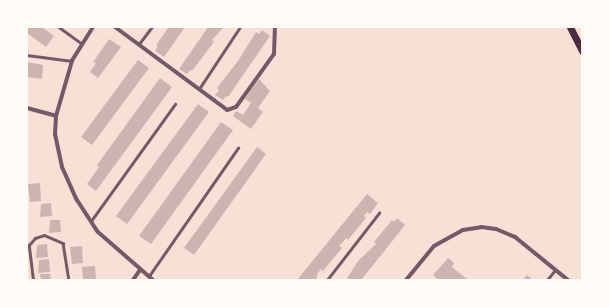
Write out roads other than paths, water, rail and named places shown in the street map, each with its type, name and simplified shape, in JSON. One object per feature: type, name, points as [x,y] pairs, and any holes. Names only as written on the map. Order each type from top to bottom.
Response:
[{"type":"main road","points":[[570,27],[582,51]]},
{"type":"street","points":[[93,27],[81,43],[72,61],[56,116],[55,134],[62,167],[77,200],[90,221],[140,270],[153,280]]},
{"type":"street","points":[[115,27],[227,110],[236,107],[274,54],[275,27]]},
{"type":"street","points":[[27,108],[56,116]]},
{"type":"street","points":[[406,280],[434,246],[463,230],[481,227],[496,229],[515,237],[568,280]]},
{"type":"street","points":[[133,280],[140,270]]},
{"type":"lane","points":[[59,27],[81,43]]},
{"type":"lane","points":[[138,45],[152,27]]},
{"type":"lane","points":[[199,90],[240,27]]},
{"type":"lane","points":[[27,55],[72,61]]},
{"type":"lane","points":[[90,221],[175,104]]},
{"type":"lane","points":[[149,276],[238,148]]},
{"type":"lane","points":[[328,280],[379,213]]},
{"type":"lane","points":[[34,280],[29,245],[35,238],[44,235],[63,243],[69,280]]},
{"type":"lane","points":[[547,280],[555,270]]}]
